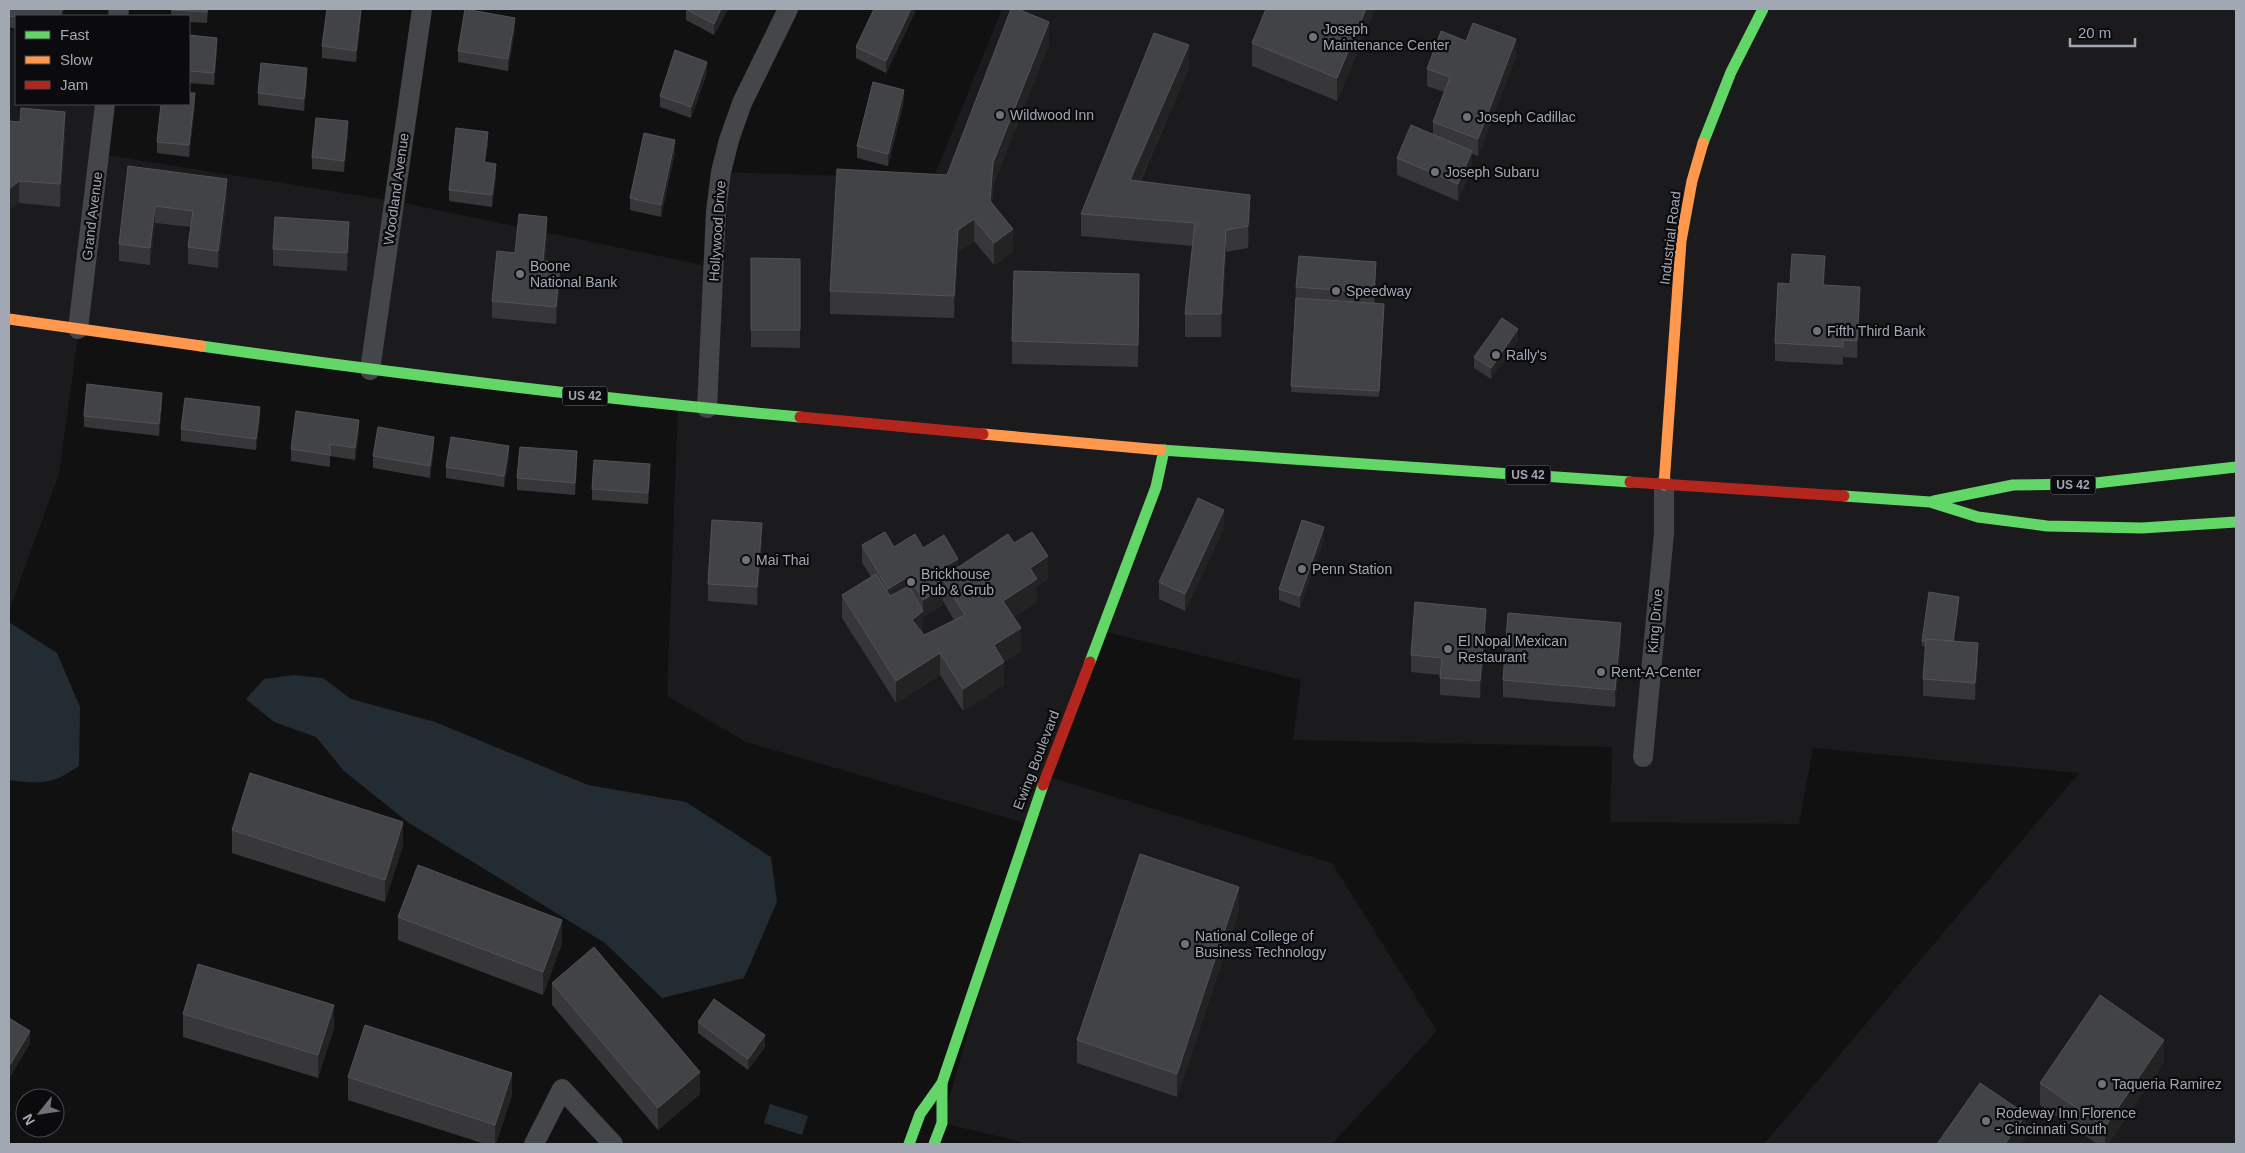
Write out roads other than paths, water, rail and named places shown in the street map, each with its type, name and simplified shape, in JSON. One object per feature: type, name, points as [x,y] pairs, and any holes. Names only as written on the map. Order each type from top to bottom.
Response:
[{"type":"main road","name":"Industrial Road","points":[[1664,485],[1681,241],[1692,181],[1708,127],[1731,72],[1763,9]]},
{"type":"main road","name":"US 42","points":[[9,319],[370,370],[663,405],[1164,450],[1930,502],[1984,518],[2035,525],[2108,528],[2183,527],[2236,522]]},
{"type":"main road","name":"Ewing Boulevard","points":[[909,1144],[920,1114],[942,1083],[1031,816],[1156,487],[1164,450]]},
{"type":"main road","name":"US 42","points":[[1930,502],[2014,485],[2087,484],[2236,467]]},
{"type":"main road","name":"Ewing Boulevard","points":[[934,1144],[942,1123],[942,1083]]},
{"type":"street","name":"Woodland Avenue","points":[[370,370],[422,9]]},
{"type":"street","name":"Hollywood Drive","points":[[707,408],[716,211],[722,172],[729,140],[742,103],[788,9]]},
{"type":"street","name":"Grand Avenue","points":[[78,329],[105,105]]},
{"type":"street","name":"King Drive","points":[[1643,757],[1664,533],[1664,485]]},
{"type":"street","points":[[534,1144],[562,1088],[613,1144]]},
{"type":"place","name":"Joseph Maintenance Center","points":[[1313,37]]},
{"type":"place","name":"Wildwood Inn","points":[[1000,115]]},
{"type":"place","name":"Joseph Cadillac","points":[[1467,117]]},
{"type":"place","name":"Joseph Subaru","points":[[1435,172]]},
{"type":"place","name":"Boone National Bank","points":[[520,274]]},
{"type":"place","name":"Speedway","points":[[1336,291]]},
{"type":"place","name":"Fifth Third Bank","points":[[1817,331]]},
{"type":"place","name":"Rally's","points":[[1496,355]]},
{"type":"place","name":"Mai Thai","points":[[746,560]]},
{"type":"place","name":"Penn Station","points":[[1302,569]]},
{"type":"place","name":"Brickhouse Pub & Grub","points":[[911,582]]},
{"type":"place","name":"El Nopal Mexican Restaurant","points":[[1448,649]]},
{"type":"place","name":"Rent-A-Center","points":[[1601,672]]},
{"type":"place","name":"National College of Business Technology","points":[[1185,944]]},
{"type":"place","name":"Taqueria Ramirez","points":[[2102,1084]]},
{"type":"place","name":"Rodeway Inn Florence - Cincinnati South","points":[[1986,1121]]}]
